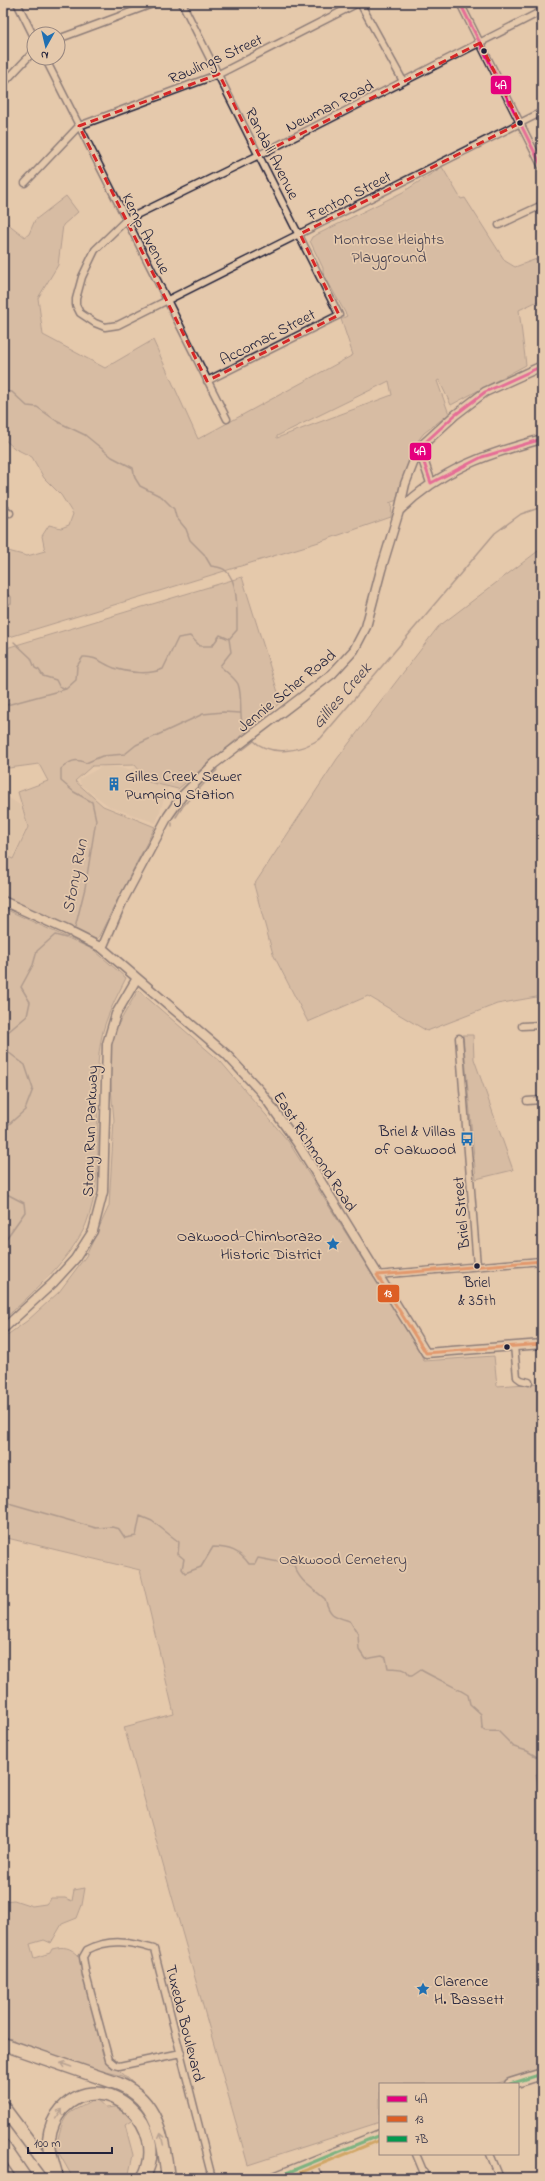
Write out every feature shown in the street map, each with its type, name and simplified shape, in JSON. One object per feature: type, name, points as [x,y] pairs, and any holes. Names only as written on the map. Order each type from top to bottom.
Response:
[{"type":"highway","points":[[3,2044],[119,2084],[132,2090],[142,2099],[156,2119],[163,2140],[168,2178]]},
{"type":"highway","points":[[56,2178],[49,2145],[53,2124],[60,2112],[71,2102],[83,2096],[98,2094],[112,2096],[124,2102],[134,2112],[143,2125],[150,2151],[149,2163],[143,2178]]},
{"type":"highway","points":[[3,2107],[56,2178]]},
{"type":"highway","points":[[3,2146],[25,2178]]},
{"type":"main road","points":[[513,2083],[542,2074]]},
{"type":"main road","points":[[274,2178],[379,2135]]},
{"type":"street","points":[[17,3],[29,26]]},
{"type":"street","points":[[66,36],[155,3]]},
{"type":"street","name":"Randall Avenue","points":[[182,3],[300,234],[339,315]]},
{"type":"street","points":[[359,3],[403,81]]},
{"type":"street","name":"Rawlings Street","points":[[79,126],[219,74],[359,3]]},
{"type":"street","points":[[460,3],[542,167]]},
{"type":"street","name":"Newman Road","points":[[76,302],[82,277],[95,250],[126,220],[259,155],[542,10]]},
{"type":"street","points":[[3,84],[26,60]]},
{"type":"street","name":"Kemp Avenue","points":[[49,66],[227,420]]},
{"type":"street","name":"Fenton Street","points":[[76,302],[78,309],[85,317],[102,326],[112,327],[542,112]]},
{"type":"street","points":[[25,183],[79,126]]},
{"type":"street","points":[[499,225],[542,205]]},
{"type":"street","name":"Accomac Street","points":[[207,381],[339,315]]},
{"type":"street","name":"Jennie Scher Road","points":[[102,948],[122,902],[175,805],[201,775],[332,674],[354,650],[369,618],[381,570],[400,511],[405,484],[419,448],[455,415],[485,392],[542,366]]},
{"type":"street","points":[[400,511],[431,483],[482,457],[542,439]]},
{"type":"street","points":[[419,448],[431,483]]},
{"type":"street","points":[[3,507],[10,513]]},
{"type":"street","name":"East Richmond Road","points":[[3,901],[72,932],[102,948],[226,1054],[261,1092],[298,1144],[426,1353],[514,1346]]},
{"type":"street","name":"Stony Run Parkway","points":[[3,1329],[75,1259],[93,1231],[103,1192],[108,1044],[116,1014],[137,978]]},
{"type":"street","points":[[522,1026],[542,1025]]},
{"type":"street","name":"Briel Street","points":[[459,1038],[477,1266]]},
{"type":"street","points":[[527,1102],[542,1100]]},
{"type":"street","points":[[377,1275],[542,1261]]},
{"type":"street","points":[[529,1382],[520,1380],[517,1377],[514,1346],[542,1344]]},
{"type":"street","name":"Tuxedo Boulevard","points":[[181,2053],[118,2066],[109,2060],[105,2051],[86,1975],[83,1956],[85,1952],[92,1947],[113,1941],[129,1942],[154,1949],[181,2053],[212,2178]]},
{"type":"street","points":[[416,2155],[426,2178]]},
{"type":"street","points":[[490,2155],[500,2178]]},
{"type":"street","points":[[312,2162],[320,2178]]},
{"type":"highlighted area","points":[[480,43],[520,123],[300,234],[339,315],[207,381],[79,126],[219,74],[259,155]]},
{"type":"shaded area","points":[[103,766],[118,767],[128,770],[135,767],[154,782],[168,787],[156,823],[110,807],[81,785],[79,779]]},
{"type":"shaded area","points":[[3,794],[20,805],[27,826],[12,858],[3,854]]},
{"type":"green space","name":"Montrose Heights Playground","points":[[442,167],[461,199],[465,198],[505,261],[515,267],[542,257],[542,299],[519,310],[526,365],[451,405],[439,380],[437,381],[449,414],[424,433],[416,443],[400,499],[389,503],[392,504],[391,517],[319,542],[3,639],[3,560],[8,551],[27,556],[45,551],[42,536],[49,525],[61,528],[69,525],[73,514],[61,495],[44,478],[32,457],[14,448],[3,438],[3,220],[25,237],[29,234],[35,220],[66,196],[78,212],[63,225],[58,265],[38,298],[43,335],[105,368],[153,340],[198,439],[353,355],[341,319],[347,316],[323,273],[323,268],[310,241],[312,237],[403,192]],"holes":[[[389,381],[392,395],[277,438],[277,436]]]},
{"type":"green space","points":[[542,548],[542,996],[497,1004],[427,1031],[368,996],[308,1022],[273,954],[254,885],[337,759],[438,627]]},
{"type":"green space","points":[[242,577],[281,702],[178,789],[149,782],[135,765],[92,766],[75,781],[103,806],[155,827],[98,938],[95,939],[3,896],[3,855],[13,859],[28,827],[18,792],[48,781],[39,764],[9,768],[3,767],[3,649]]},
{"type":"green space","points":[[3,908],[94,950],[126,978],[108,1016],[101,1040],[97,1086],[98,1156],[93,1202],[86,1224],[80,1236],[61,1262],[25,1300],[3,1320]]},
{"type":"green space","name":"Oakwood Cemetery","points":[[138,990],[221,1062],[288,1141],[418,1348],[424,1361],[494,1356],[497,1386],[542,1383],[542,1774],[536,1774],[542,1804],[542,2069],[498,2083],[379,2083],[379,2122],[248,2165],[124,1727],[174,1714],[140,1570],[3,1537],[3,1338],[27,1321],[59,1292],[86,1256],[109,1206],[114,1120],[107,1044]]},
{"type":"green space","points":[[463,1035],[473,1035],[474,1059],[513,1170],[476,1179]]},
{"type":"green space","points":[[85,1888],[82,1905],[77,1918],[62,1924],[51,1943],[44,1940],[30,1944],[34,1958],[50,1953],[52,1949],[60,1948],[70,1949],[79,1956],[103,2055],[135,2085],[123,2076],[86,2067],[3,2036],[3,1901],[14,1900],[32,1906],[46,1904],[51,1898],[65,1898],[72,1901],[74,1890]]},
{"type":"green space","points":[[95,2098],[106,2108],[116,2107],[134,2119],[125,2125],[133,2155],[128,2178],[73,2178],[56,2148],[61,2127],[69,2114]]},
{"type":"waterway","points":[[3,391],[12,392],[27,406],[37,407],[58,422],[85,435],[112,457],[133,468],[135,478],[140,486],[162,497],[174,509],[176,517],[186,529],[190,540],[204,554],[211,566],[219,567],[224,570],[233,582],[237,604],[237,630],[229,639]]},
{"type":"waterway","name":"Gillies Creek","points":[[252,739],[259,745],[268,749],[286,750],[305,746],[321,738],[495,533],[521,514],[542,507]]},
{"type":"waterway","points":[[3,592],[11,597],[11,603],[3,608]]},
{"type":"waterway","points":[[3,630],[8,637]]},
{"type":"waterway","name":"Gillies Creek","points":[[3,706],[66,689],[76,680],[77,666],[83,657],[96,659],[114,668],[126,671],[139,673],[152,672],[163,669],[178,638],[190,636],[200,646],[212,646],[220,635],[229,639],[231,652],[220,666],[238,684],[240,690],[242,723],[248,734]]},
{"type":"waterway","points":[[14,642],[31,658],[35,668],[39,670],[43,676],[56,680],[59,686],[66,689]]},
{"type":"waterway","name":"Stony Run","points":[[72,931],[75,928],[85,888],[96,820],[92,802],[74,792],[61,781],[61,769],[73,761],[86,763],[102,756],[125,754],[136,745],[203,714],[223,712],[240,713]]},
{"type":"waterway","points":[[241,751],[254,741]]},
{"type":"waterway","points":[[176,817],[183,806],[217,770]]},
{"type":"waterway","name":"Stony Run","points":[[3,1136],[7,1126],[25,1110],[33,1089],[25,1065],[8,1052],[8,1032],[27,1016],[30,1002],[21,987],[33,965],[37,951],[55,935],[66,938],[70,934]]},
{"type":"waterway","name":"Stony Run","points":[[3,1192],[24,1203],[25,1212],[3,1243]]},
{"type":"waterway","points":[[3,1499],[12,1504],[96,1528],[112,1527],[119,1529],[125,1538],[136,1536],[140,1516],[152,1521],[179,1542],[178,1554],[184,1559],[182,1569],[185,1573],[201,1567],[213,1547],[234,1551],[242,1556],[249,1564],[255,1564],[258,1558],[294,1565],[303,1581],[325,1599],[331,1612],[340,1618],[350,1621],[358,1634],[359,1650],[365,1659],[382,1656],[386,1658],[388,1668],[406,1671],[409,1676],[412,1676],[421,1670],[462,1691],[468,1695],[470,1704],[481,1714],[482,1727],[484,1731],[498,1731],[514,1747],[527,1751],[542,1760]]},
{"type":"transit line","name":"4A","points":[[460,3],[542,167]]},
{"type":"transit line","name":"4A","points":[[542,366],[485,392],[455,415],[419,448],[431,483],[482,457],[542,439]]},
{"type":"transit line","name":"13","points":[[542,1261],[377,1275],[426,1353],[542,1344]]},
{"type":"transit line","name":"7B","points":[[513,2083],[542,2074]]},
{"type":"transit line","name":"7B","points":[[274,2178],[379,2135]]},
{"type":"transit line","points":[[287,2178],[379,2140]]},
{"type":"place","name":"Gilles Creek Sewer Pumping Station","points":[[114,784]]},
{"type":"place","name":"Briel & Villas of Oakwood","points":[[467,1139]]},
{"type":"place","name":"Oakwood-Chimborazo Historic District","points":[[333,1244]]},
{"type":"place","name":"Briel & 35th","points":[[477,1266]]},
{"type":"place","name":"Clarence H. Bassett","points":[[423,1989]]}]
